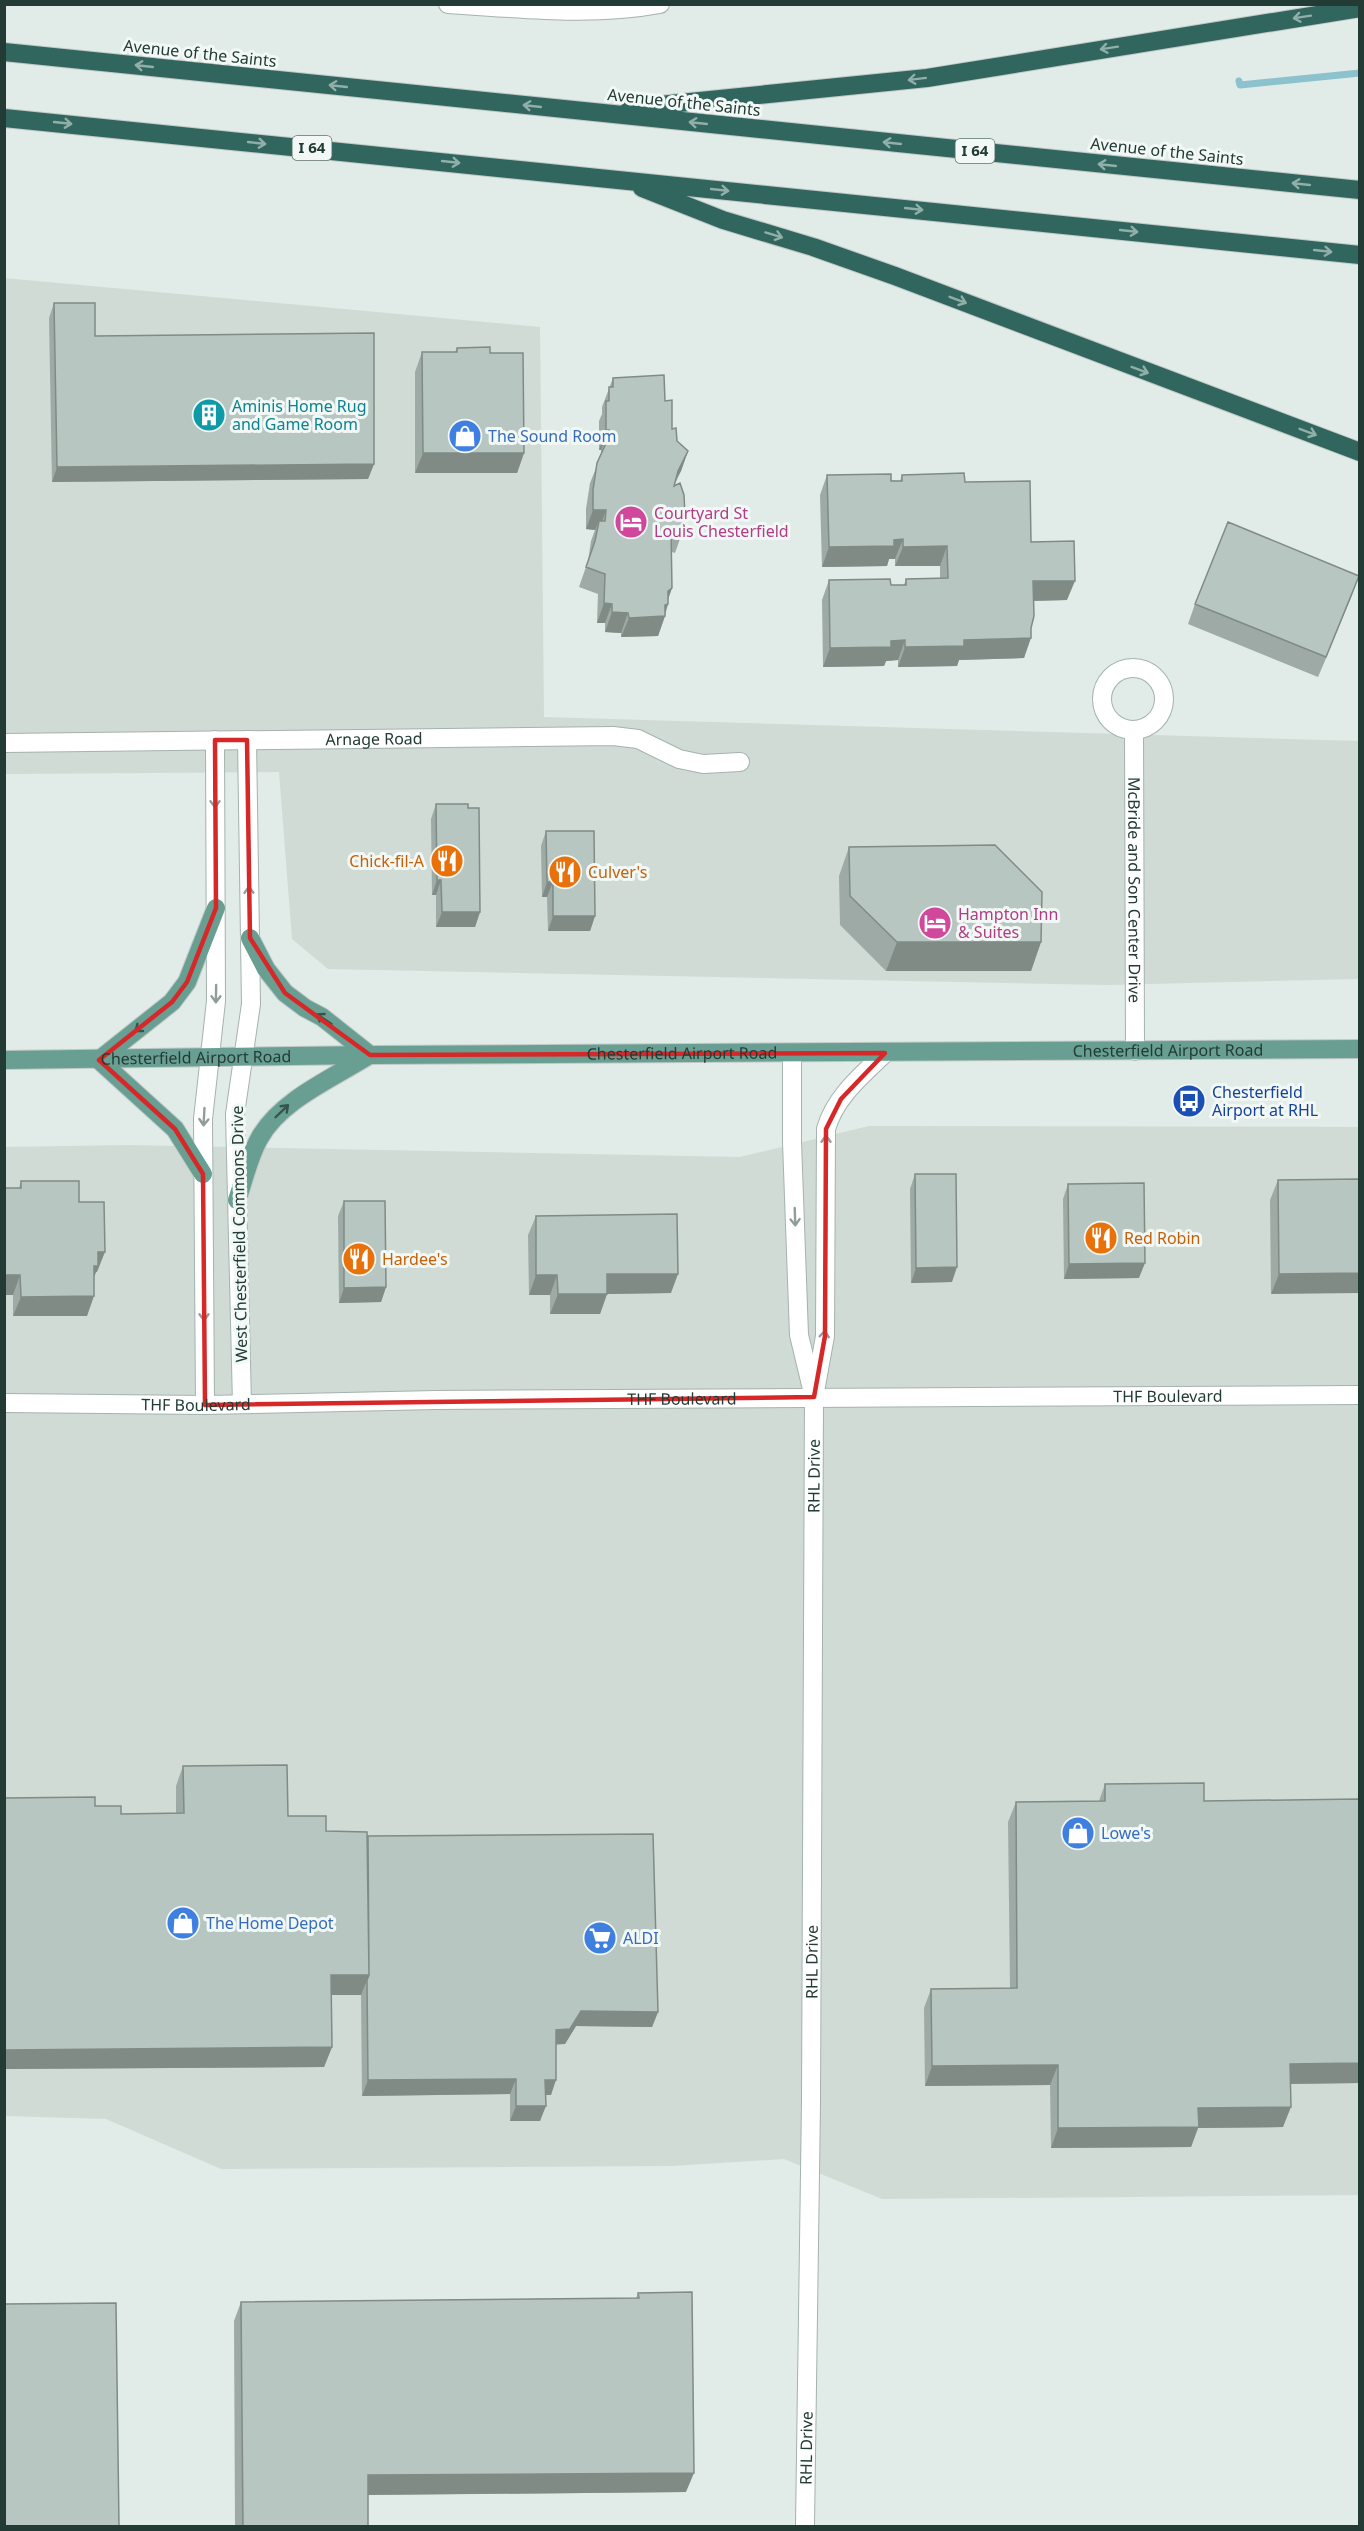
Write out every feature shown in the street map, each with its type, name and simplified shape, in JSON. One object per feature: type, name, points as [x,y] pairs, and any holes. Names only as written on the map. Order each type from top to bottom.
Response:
[{"type":"highway","points":[[591,112],[927,78],[1359,8]]},
{"type":"highway","name":"Avenue of the Saints","points":[[4,52],[1359,190]]},
{"type":"highway","name":"I 64","points":[[4,118],[1359,255]]},
{"type":"highway","points":[[620,180],[723,220],[813,247],[895,276],[1359,452]]},
{"type":"main road","points":[[203,1174],[175,1129],[99,1060],[172,1002],[187,982],[216,908]]},
{"type":"main road","points":[[237,1200],[259,1139],[274,1119],[291,1102],[370,1055],[322,1017],[285,993],[266,969],[250,938]]},
{"type":"main road","name":"Chesterfield Airport Road","points":[[4,1060],[209,1059],[370,1055],[1359,1050]]},
{"type":"street","points":[[448,4],[560,10],[633,9],[660,4]]},
{"type":"street","name":"McBride and Son Center Drive","points":[[1134,730],[1135,1051]]},
{"type":"street","name":"Arnage Road","points":[[4,743],[613,736],[638,739],[679,759],[704,764],[740,762]]},
{"type":"street","name":"West Chesterfield Commons Drive","points":[[205,1405],[203,1119],[216,1001],[215,740]]},
{"type":"street","name":"West Chesterfield Commons Drive","points":[[242,1404],[235,1114],[251,1005],[247,740]]},
{"type":"street","name":"RHL Drive","points":[[792,1053],[792,1142],[799,1335],[814,1397]]},
{"type":"street","name":"RHL Drive","points":[[805,2526],[811,2102],[814,1397],[825,1336],[826,1129],[830,1116],[841,1099],[885,1053]]},
{"type":"street","name":"THF Boulevard","points":[[4,1403],[205,1405],[425,1400],[1359,1395]]},
{"type":"highlighted area","points":[[215,740],[247,740],[250,938],[285,993],[370,1055],[885,1053],[841,1099],[826,1129],[825,1336],[814,1397],[205,1405],[203,1174],[175,1129],[99,1060],[172,1002],[187,982],[216,908]]},
{"type":"shaded area","points":[[4,278],[540,327],[544,717],[1359,741],[1359,979],[1107,985],[328,969],[292,939],[279,772],[5,774]]},
{"type":"shaded area","points":[[869,1126],[1359,1127],[1359,2195],[882,2199],[784,2159],[672,2166],[221,2169],[106,2119],[5,2116],[5,1147],[127,1145],[740,1157]]},
{"type":"building","name":"Aminis Home Rug and Game Room","points":[[54,303],[95,303],[95,336],[374,333],[374,464],[57,467]]},
{"type":"building","points":[[490,347],[490,353],[523,353],[524,453],[423,453],[422,352],[457,352],[457,348]]},
{"type":"building","name":"Courtyard St Louis Chesterfield","points":[[664,375],[665,401],[672,400],[672,429],[676,428],[677,441],[688,451],[678,471],[674,486],[680,483],[684,495],[685,516],[682,533],[671,531],[672,588],[668,591],[665,616],[629,618],[628,613],[612,612],[612,604],[604,603],[605,574],[586,567],[599,521],[605,521],[606,510],[593,510],[593,490],[597,463],[607,441],[609,430],[606,430],[606,401],[609,401],[609,387],[613,387],[613,378]]},
{"type":"building","points":[[964,473],[965,482],[1030,481],[1031,542],[1074,541],[1075,581],[1033,581],[1034,616],[1031,638],[964,640],[964,646],[905,647],[905,640],[891,641],[891,647],[830,648],[829,580],[890,579],[891,585],[906,585],[906,579],[948,578],[947,546],[903,547],[903,539],[894,540],[894,546],[829,547],[827,475],[891,474],[891,481],[902,481],[902,475]]},
{"type":"building","points":[[1228,522],[1359,576],[1326,657],[1195,604]]},
{"type":"building","points":[[436,804],[468,804],[468,808],[479,808],[480,912],[442,912],[441,880],[437,880]]},
{"type":"building","name":"Culver's","points":[[546,831],[594,831],[595,916],[553,916],[553,882],[547,882]]},
{"type":"building","name":"Hampton Inn & Suites","points":[[995,845],[1042,892],[1041,942],[897,942],[850,896],[849,847]]},
{"type":"building","points":[[915,1174],[956,1174],[957,1267],[916,1268]]},
{"type":"building","points":[[1359,1179],[1359,1273],[1279,1274],[1278,1180]]},
{"type":"building","points":[[21,1181],[79,1181],[79,1202],[104,1202],[105,1252],[98,1252],[98,1266],[94,1266],[94,1296],[21,1297],[20,1275],[4,1275],[4,1188],[21,1188]]},
{"type":"building","name":"Red Robin","points":[[1144,1183],[1145,1263],[1069,1264],[1068,1184]]},
{"type":"building","name":"Hardee's","points":[[344,1201],[385,1201],[386,1287],[344,1288]]},
{"type":"building","points":[[677,1214],[678,1274],[607,1274],[607,1294],[558,1294],[557,1275],[536,1275],[536,1216]]},
{"type":"building","name":"The Home Depot","points":[[287,1765],[288,1816],[326,1816],[326,1831],[367,1832],[369,1975],[331,1975],[332,2047],[4,2050],[4,1798],[95,1797],[95,1806],[121,1806],[121,1814],[184,1813],[183,1766]]},
{"type":"building","points":[[1204,1783],[1204,1801],[1359,1799],[1359,2063],[1290,2064],[1291,2107],[1198,2108],[1199,2127],[1058,2128],[1058,2065],[932,2066],[931,1989],[1017,1988],[1016,1802],[1105,1801],[1105,1784]]},
{"type":"building","points":[[653,1834],[658,2012],[581,2011],[570,2029],[556,2030],[556,2080],[545,2080],[546,2106],[516,2106],[516,2079],[368,2080],[368,1836]]},
{"type":"building","points":[[692,2292],[694,2473],[368,2475],[368,2526],[243,2526],[241,2302],[639,2298],[638,2293]]},
{"type":"building","points":[[116,2303],[119,2526],[4,2526],[4,2304]]},
{"type":"waterway","points":[[1239,81],[1240,85],[1360,73]]},
{"type":"place","name":"Aminis Home Rug and Game Room","points":[[209,415]]},
{"type":"place","name":"The Sound Room","points":[[465,436]]},
{"type":"place","name":"Courtyard St Louis Chesterfield","points":[[631,522]]},
{"type":"place","name":"Chick-fil-A","points":[[447,861]]},
{"type":"place","name":"Culver's","points":[[565,872]]},
{"type":"place","name":"Hampton Inn & Suites","points":[[935,923]]},
{"type":"place","name":"Chesterfield Airport at RHL","points":[[1189,1101]]},
{"type":"place","name":"Red Robin","points":[[1101,1238]]},
{"type":"place","name":"Hardee's","points":[[359,1259]]},
{"type":"place","name":"Lowe's","points":[[1078,1833]]},
{"type":"place","name":"The Home Depot","points":[[183,1923]]},
{"type":"place","name":"ALDI","points":[[600,1938]]}]
